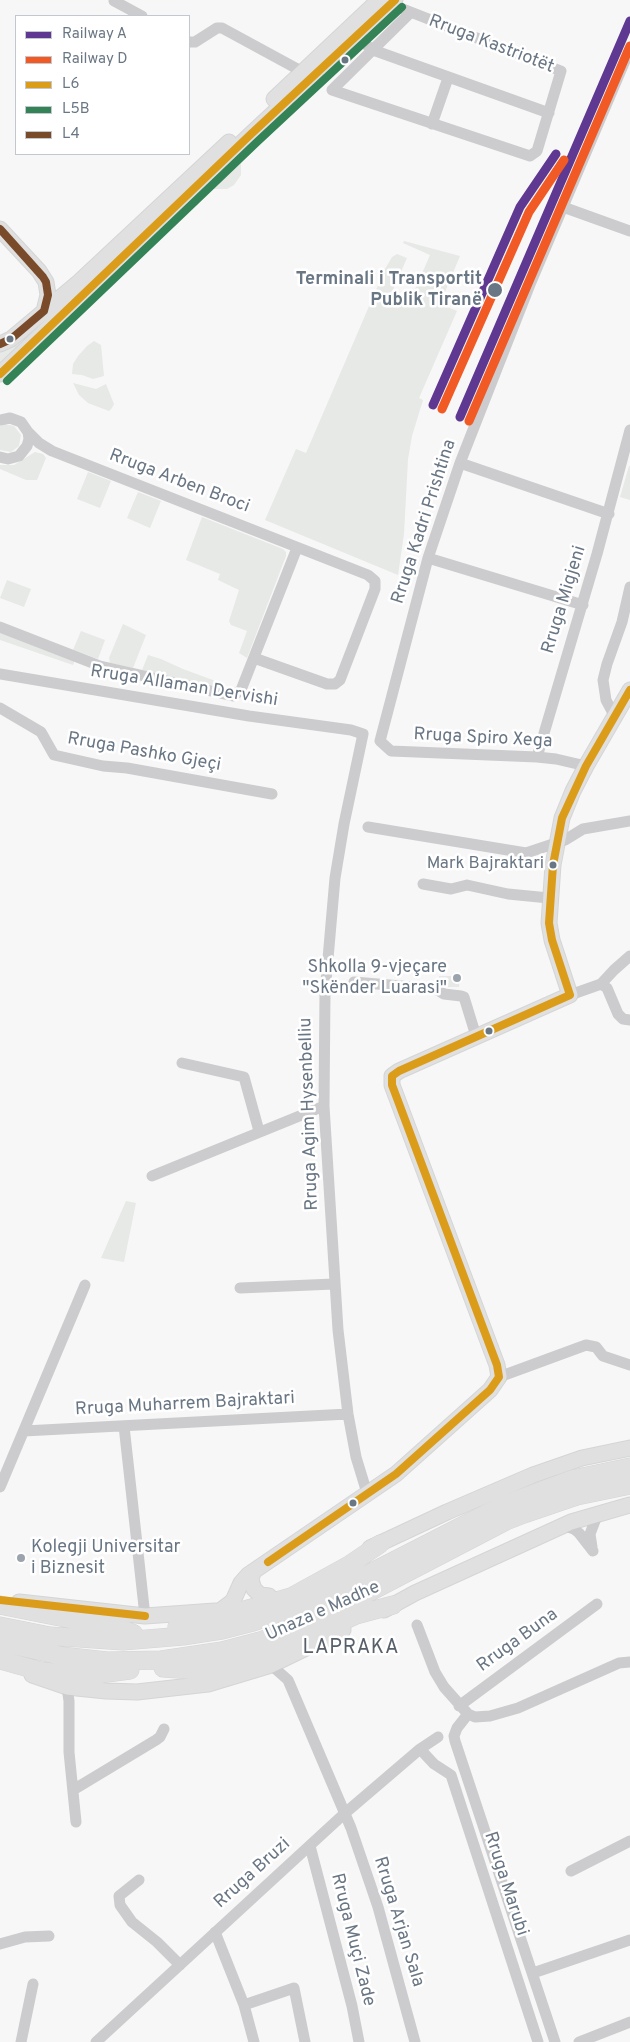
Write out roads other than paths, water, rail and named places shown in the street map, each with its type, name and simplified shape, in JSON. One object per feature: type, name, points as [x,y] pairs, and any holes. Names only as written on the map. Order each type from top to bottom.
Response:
[{"type":"highway","name":"Unaza e Madhe","points":[[1,1632],[123,1641],[163,1639],[253,1622],[323,1597],[500,1506],[573,1479],[630,1467]]},
{"type":"highway","name":"Unaza e Madhe","points":[[1,1632],[42,1653],[72,1658],[128,1661],[182,1658],[222,1651],[281,1633],[362,1596],[506,1521],[559,1501],[594,1491],[630,1485]]},
{"type":"highway","points":[[153,1633],[292,1597],[349,1565],[380,1544]]},
{"type":"highway","points":[[0,1605],[125,1630],[134,1634]]},
{"type":"highway","points":[[72,1658],[95,1666],[199,1671],[227,1667],[272,1654],[356,1615],[393,1605]]},
{"type":"highway","points":[[1,1632],[15,1626],[134,1634],[228,1622],[253,1622]]},
{"type":"highway","points":[[159,1668],[242,1653],[261,1645],[281,1633]]},
{"type":"highway","points":[[0,1660],[40,1671],[74,1675],[92,1675],[138,1668]]},
{"type":"main road","points":[[0,374],[250,135],[356,37],[388,1]]},
{"type":"main road","points":[[0,344],[11,339],[79,282],[303,72],[388,1]]},
{"type":"main road","points":[[0,229],[46,282],[48,295],[44,311]]},
{"type":"main road","points":[[221,1610],[234,1601],[241,1583],[251,1574],[367,1492],[396,1474],[490,1390],[499,1377],[497,1365],[392,1085],[392,1076],[399,1070],[570,995],[552,940],[549,923],[550,898],[562,818],[586,766],[630,690]]},
{"type":"main road","points":[[0,1600],[145,1616],[221,1610],[269,1596],[446,1512],[533,1475],[582,1458],[630,1448]]},
{"type":"main road","points":[[0,1665],[67,1687],[137,1692],[208,1684],[271,1665],[563,1525],[630,1504]]},
{"type":"main road","points":[[251,1574],[254,1589],[260,1595],[269,1596]]},
{"type":"street","points":[[114,1],[140,15]]},
{"type":"street","name":"Rruga Kastriotët","points":[[388,1],[410,13],[561,72],[537,151],[530,156],[332,90],[410,13]]},
{"type":"street","points":[[190,42],[195,42],[217,28],[222,28],[303,72]]},
{"type":"street","points":[[356,37],[373,50],[549,113]]},
{"type":"street","name":"Rruga Kadri Prishtina","points":[[380,741],[428,558],[460,462],[563,207],[630,49]]},
{"type":"street","points":[[432,124],[448,78]]},
{"type":"street","points":[[563,207],[630,231]]},
{"type":"street","name":"Rruga Arben Broci","points":[[3,417],[21,422],[28,432],[48,449],[297,548],[368,574],[375,581],[375,589],[340,680],[335,684],[327,684],[254,658]]},
{"type":"street","name":"Rruga Migjeni","points":[[538,758],[548,716],[583,605],[627,453],[630,430]]},
{"type":"street","points":[[24,452],[28,446],[28,432]]},
{"type":"street","name":"Rruga Arben Broci","points":[[1,458],[14,458],[34,449],[48,449]]},
{"type":"street","points":[[460,462],[609,514]]},
{"type":"street","points":[[0,627],[100,666],[233,696],[241,690],[297,548]]},
{"type":"street","points":[[428,558],[583,605]]},
{"type":"street","points":[[615,717],[606,700],[603,680],[622,622],[630,587]]},
{"type":"street","name":"Rruga Allaman Dervishi","points":[[0,674],[249,716],[351,730],[363,734]]},
{"type":"street","name":"Rruga Pashko Gjeçi","points":[[0,708],[41,732],[54,755],[102,766],[127,768],[272,794]]},
{"type":"street","name":"Rruga Agim Hysenbelliu","points":[[363,734],[335,878],[325,992],[324,1106],[334,1284],[348,1414],[356,1457],[367,1492]]},
{"type":"street","name":"Rruga Spiro Xega","points":[[380,741],[391,752],[556,759],[586,766]]},
{"type":"street","points":[[368,827],[526,854],[558,843],[583,829],[630,821]]},
{"type":"street","points":[[422,884],[452,889],[468,885],[508,894],[550,898]]},
{"type":"street","points":[[570,995],[600,984],[630,956]]},
{"type":"street","points":[[354,982],[436,989],[444,994],[461,996],[464,998],[476,1036]]},
{"type":"street","points":[[600,984],[606,988],[618,1014],[623,1019],[630,1020]]},
{"type":"street","points":[[182,1063],[244,1077],[260,1131]]},
{"type":"street","points":[[152,1176],[324,1106]]},
{"type":"street","points":[[240,1288],[334,1284]]},
{"type":"street","points":[[0,1487],[85,1285]]},
{"type":"street","points":[[499,1377],[586,1345],[596,1347],[603,1356],[630,1365]]},
{"type":"street","name":"Rruga Muharrem Bajraktari","points":[[24,1430],[348,1414]]},
{"type":"street","points":[[124,1426],[145,1616]]},
{"type":"street","points":[[563,1525],[580,1533],[593,1551],[590,1534],[598,1513]]},
{"type":"street","name":"Rruga Buna","points":[[459,1706],[598,1604]]},
{"type":"street","points":[[417,1625],[435,1672],[444,1688],[468,1714],[483,1718],[518,1708],[619,1663],[630,1662]]},
{"type":"street","points":[[288,1680],[292,1655]]},
{"type":"street","points":[[271,1665],[288,1680]]},
{"type":"street","name":"Rruga Arjan Sala","points":[[288,1680],[351,1828],[378,1907],[415,2042]]},
{"type":"street","points":[[67,1687],[69,1700],[69,1752],[76,1822]]},
{"type":"street","points":[[468,1714],[455,1732],[455,1741],[555,2042]]},
{"type":"street","points":[[73,1790],[156,1740],[164,1729]]},
{"type":"street","name":"Rruga Bruzi","points":[[96,2042],[344,1814],[420,1749],[438,1737]]},
{"type":"street","name":"Rruga Marubi","points":[[420,1749],[434,1764],[450,1775],[538,2042]]},
{"type":"street","points":[[571,1871],[630,1841]]},
{"type":"street","name":"Rruga Muçi Zade","points":[[310,1846],[352,2006],[359,2042]]},
{"type":"street","points":[[140,1880],[119,1896],[120,1905],[132,1922],[157,1942],[180,1965]]},
{"type":"street","points":[[215,1932],[244,2005],[254,2042]]},
{"type":"street","points":[[0,1944],[25,1937],[49,1936]]},
{"type":"street","points":[[533,1973],[630,1940]]},
{"type":"street","points":[[21,2042],[32,1984]]},
{"type":"street","points":[[244,2005],[294,1988],[305,2042]]},
{"type":"street","points":[[579,2042],[630,2022]]},
{"type":"rail line","name":"A","points":[[460,417],[630,21]]},
{"type":"rail line","name":"D","points":[[469,421],[630,46]]},
{"type":"rail line","name":"A","points":[[433,405],[520,207],[556,154]]},
{"type":"rail line","name":"D","points":[[442,409],[529,212],[564,160]]},
{"type":"place","name":"Terminali i Transportit Publik Tiranë","points":[[495,290]]},
{"type":"place","name":"Mark Bajraktari","points":[[553,865]]},
{"type":"place","name":"Shkolla 9-vjeçare \"Skënder Luarasi\"","points":[[457,978]]},
{"type":"place","name":"Kolegji Universitar i Biznesit","points":[[21,1558]]},
{"type":"district","name":"LAPRAKA","points":[[351,1649]]}]
